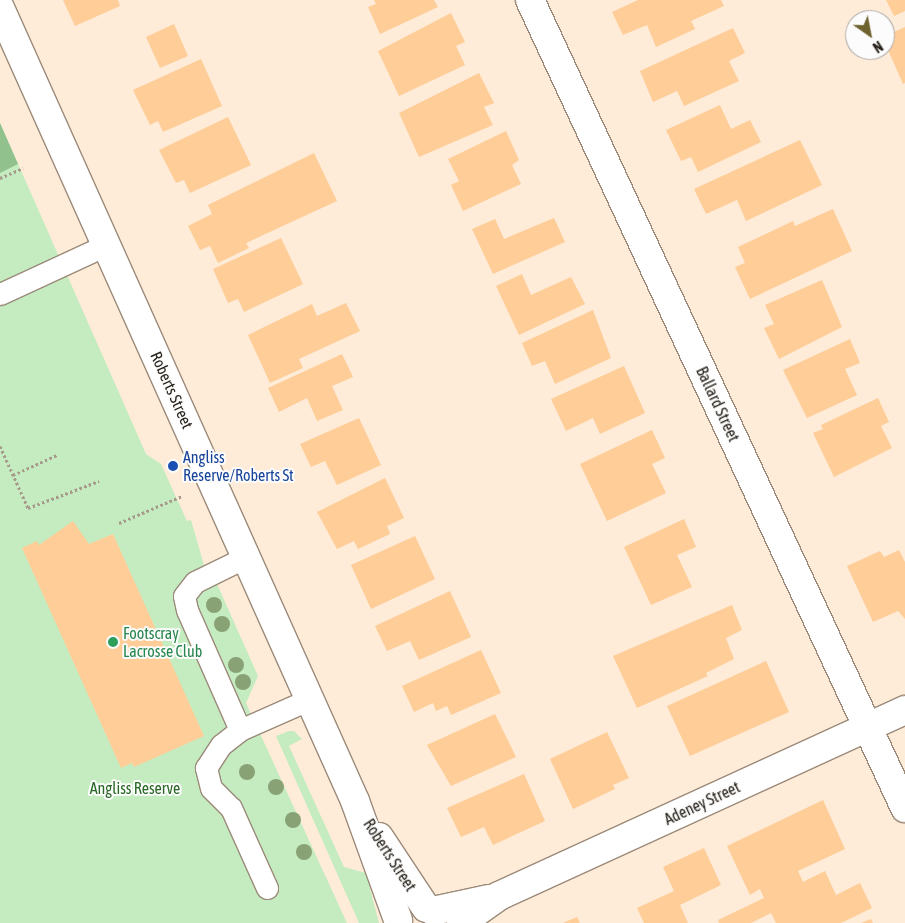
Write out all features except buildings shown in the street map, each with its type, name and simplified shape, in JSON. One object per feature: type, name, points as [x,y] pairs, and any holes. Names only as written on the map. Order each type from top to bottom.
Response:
[{"type":"street","name":"Ballard Street","points":[[530,0],[905,808]]},
{"type":"street","name":"Roberts Street","points":[[0,8],[355,800],[397,922]]},
{"type":"street","name":"Adeney Street","points":[[397,922],[410,910],[434,914],[499,896],[905,710]]},
{"type":"street","name":"Roberts Street","points":[[355,800],[434,914]]},
{"type":"street","name":"Adeney Street","points":[[461,923],[499,896]]},
{"type":"lane","points":[[0,294],[106,245]]},
{"type":"lane","points":[[240,730],[187,610],[184,596],[194,582],[246,557]]},
{"type":"lane","points":[[267,888],[231,808],[211,788],[206,776],[210,759],[240,730],[310,699]]},
{"type":"path","points":[[0,178],[23,168]]},
{"type":"path","points":[[0,446],[28,508],[100,481]]},
{"type":"path","points":[[13,475],[57,455]]},
{"type":"path","points":[[119,523],[185,495]]},
{"type":"green space","name":"Angliss Reserve","points":[[0,123],[146,454],[161,464],[187,521],[191,520],[204,565],[217,584],[258,676],[246,703],[347,923],[0,923]]},
{"type":"green space","points":[[0,123],[18,164],[0,173]]},
{"type":"green space","points":[[294,731],[302,739],[289,746],[344,867],[366,873],[379,923],[359,923],[276,736]]},
{"type":"place","name":"Angliss Reserve/Roberts St","points":[[173,466]]},
{"type":"place","name":"Footscray Lacrosse Club","points":[[113,642]]}]
